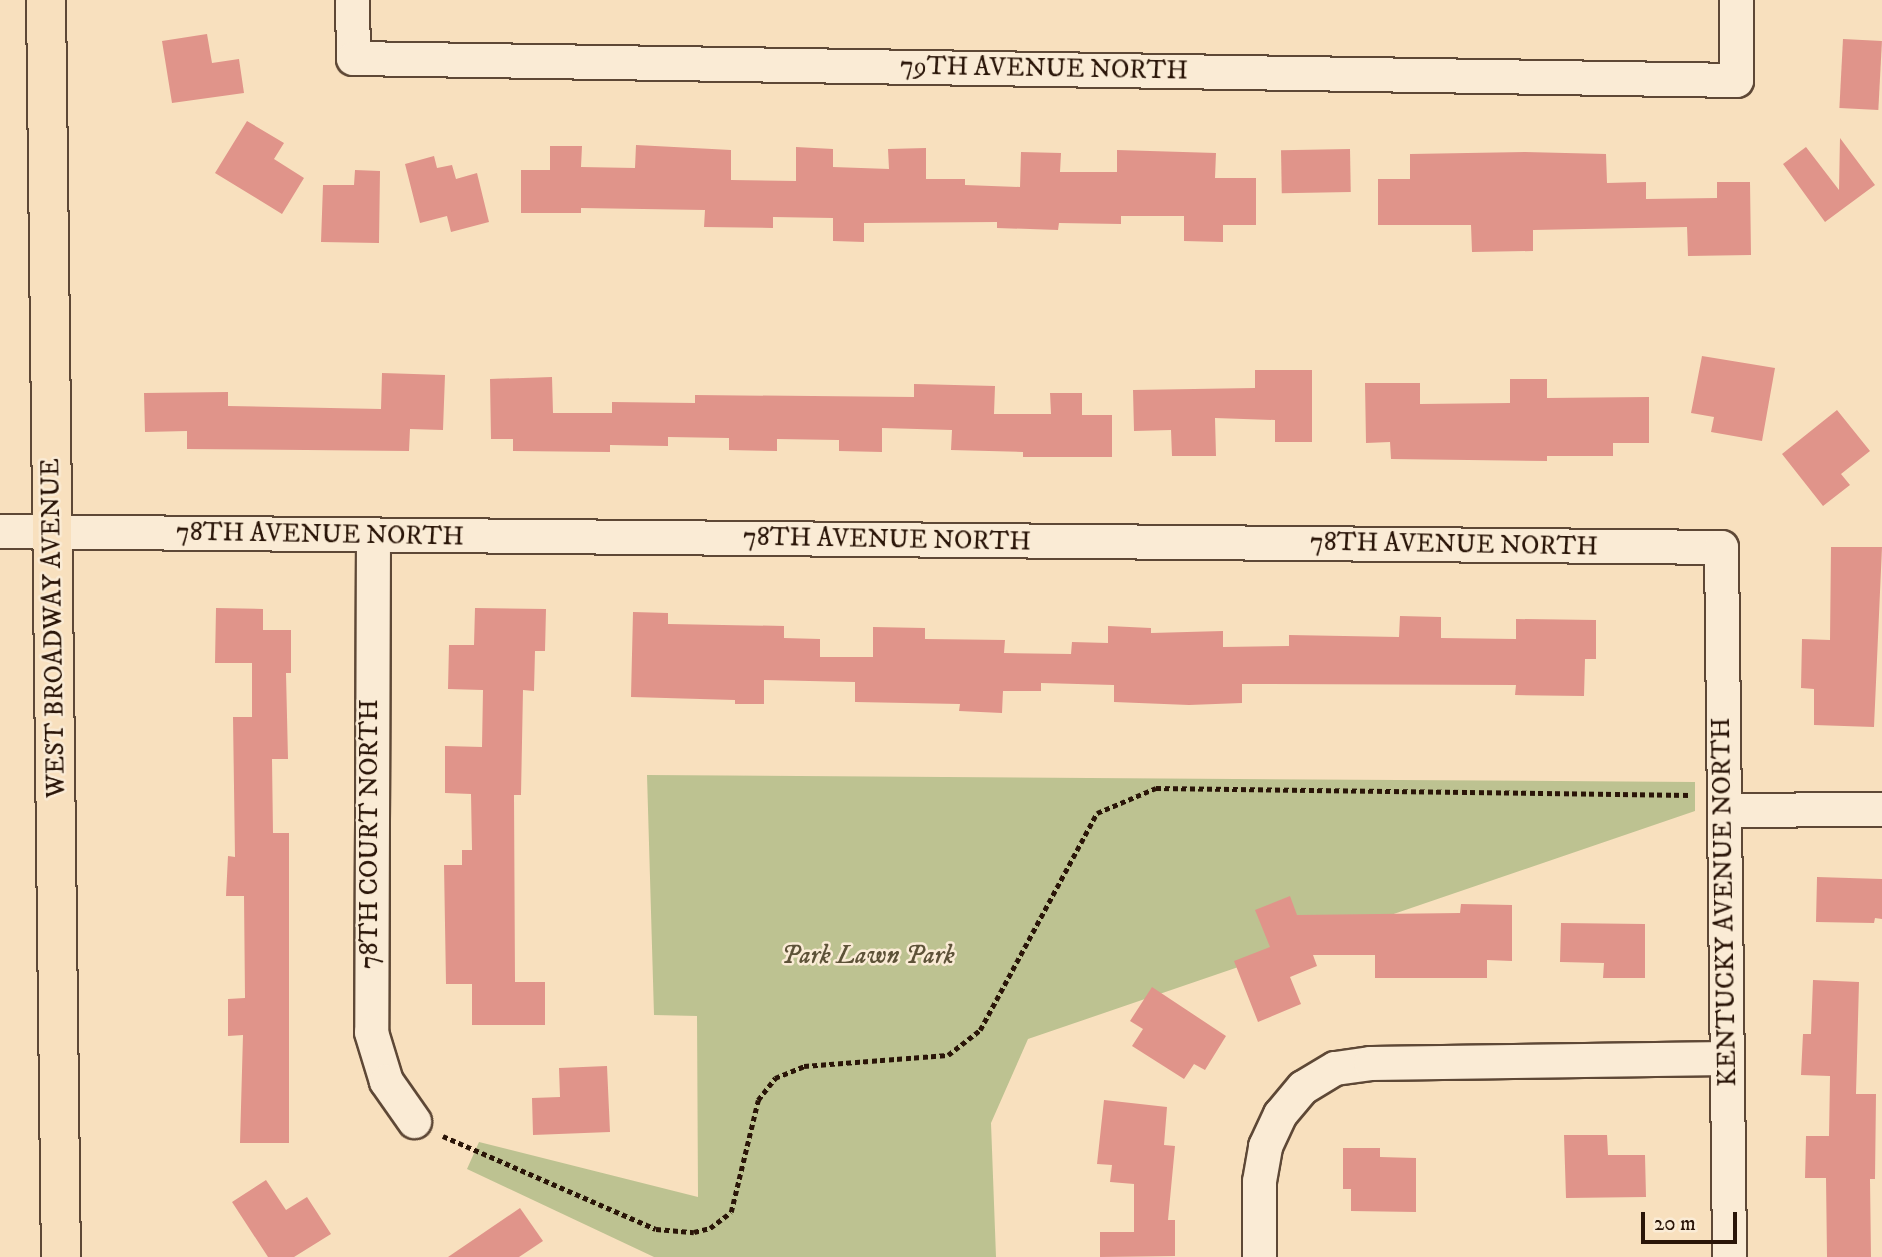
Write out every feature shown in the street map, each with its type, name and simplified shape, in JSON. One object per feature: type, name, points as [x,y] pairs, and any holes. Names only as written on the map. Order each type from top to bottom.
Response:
[{"type":"main road","name":"WEST BROADWAY AVENUE","points":[[46,0],[61,1257]]},
{"type":"street","name":"79TH AVENUE NORTH","points":[[352,0],[353,58],[1735,80],[1736,0]]},
{"type":"street","name":"78TH AVENUE NORTH","points":[[0,531],[1721,547]]},
{"type":"street","name":"78TH COURT NORTH","points":[[373,536],[371,1032],[386,1081],[414,1121]]},
{"type":"street","name":"KENTUCKY AVENUE NORTH","points":[[1721,547],[1729,1257]]},
{"type":"street","points":[[1724,810],[1882,809]]},
{"type":"street","points":[[1259,1257],[1259,1181],[1265,1146],[1280,1114],[1303,1087],[1335,1069],[1370,1063],[1727,1058]]},
{"type":"path","points":[[414,1121],[471,1152],[656,1229],[694,1233],[710,1228],[731,1212],[758,1100],[775,1078],[804,1066],[948,1055],[980,1030],[1097,813],[1156,788],[1696,795],[1724,810]]},
{"type":"green space","name":"Park Lawn Park","points":[[647,775],[1695,782],[1695,811],[1028,1039],[991,1123],[996,1257],[654,1257],[467,1169],[479,1142],[698,1197],[697,1016],[654,1015]]},
{"type":"building","points":[[207,34],[212,63],[239,59],[244,93],[172,103],[162,41]]},
{"type":"building","points":[[1843,39],[1882,41],[1878,110],[1839,108]]},
{"type":"building","points":[[247,121],[284,143],[274,159],[304,178],[282,214],[215,173]]},
{"type":"building","points":[[1840,138],[1875,185],[1825,222],[1783,164],[1806,147],[1839,190]]},
{"type":"building","points":[[636,145],[731,150],[731,180],[796,181],[796,147],[833,149],[833,167],[889,169],[888,149],[926,148],[926,179],[965,179],[965,185],[1020,187],[1021,152],[1061,153],[1060,172],[1117,172],[1117,150],[1216,153],[1215,178],[1256,178],[1256,225],[1223,225],[1223,242],[1184,241],[1184,216],[1121,216],[1121,224],[1059,223],[1058,230],[997,228],[997,222],[864,223],[864,242],[833,241],[833,218],[773,217],[773,228],[704,227],[705,210],[581,208],[581,213],[521,213],[521,170],[550,170],[550,146],[582,146],[581,167],[635,168]]},
{"type":"building","points":[[1350,149],[1351,192],[1282,193],[1281,150]]},
{"type":"building","points":[[1410,154],[1606,154],[1607,183],[1646,182],[1646,199],[1717,198],[1717,182],[1750,182],[1751,255],[1688,256],[1687,227],[1533,230],[1533,251],[1472,252],[1471,225],[1378,225],[1378,179],[1410,179]]},
{"type":"building","points":[[434,156],[437,168],[452,165],[456,179],[477,173],[489,222],[451,232],[447,216],[420,223],[405,164]]},
{"type":"building","points":[[355,170],[380,171],[379,243],[321,242],[323,185],[354,185]]},
{"type":"building","points":[[1702,356],[1775,368],[1762,441],[1711,432],[1714,417],[1691,413]]},
{"type":"building","points":[[1255,370],[1312,370],[1312,442],[1275,442],[1275,420],[1215,418],[1216,456],[1172,456],[1171,430],[1134,431],[1133,390],[1255,388]]},
{"type":"building","points":[[382,373],[445,375],[443,430],[410,429],[409,451],[187,449],[187,431],[145,432],[144,393],[228,392],[228,406],[381,409]]},
{"type":"building","points":[[552,377],[553,413],[612,413],[612,402],[695,403],[695,395],[914,397],[914,384],[995,386],[994,414],[1051,414],[1050,393],[1082,393],[1082,415],[1112,415],[1112,457],[1023,457],[1023,452],[951,450],[952,430],[882,428],[882,452],[839,451],[839,440],[777,439],[777,451],[729,450],[729,438],[668,437],[668,446],[610,445],[610,452],[513,451],[513,439],[491,439],[490,379]]},
{"type":"building","points":[[1510,379],[1547,379],[1547,398],[1649,397],[1649,443],[1613,443],[1613,456],[1547,456],[1547,461],[1391,459],[1390,442],[1366,443],[1365,383],[1420,383],[1420,404],[1510,403]]},
{"type":"building","points":[[1837,410],[1870,451],[1841,474],[1850,485],[1823,506],[1782,454]]},
{"type":"building","points":[[1831,547],[1882,547],[1874,727],[1814,725],[1814,689],[1801,688],[1802,639],[1830,640]]},
{"type":"building","points":[[216,608],[263,609],[263,630],[291,630],[291,673],[286,673],[288,759],[272,759],[273,833],[289,833],[289,1143],[240,1143],[243,1035],[228,1036],[228,999],[245,998],[244,896],[226,896],[228,856],[235,857],[233,717],[252,717],[252,663],[215,663]]},
{"type":"building","points":[[475,608],[546,609],[545,651],[535,651],[534,691],[523,690],[521,795],[514,795],[515,982],[545,982],[545,1025],[472,1025],[472,984],[446,984],[444,865],[462,865],[462,850],[472,850],[471,794],[445,793],[445,746],[482,747],[483,690],[448,689],[449,645],[474,645]]},
{"type":"building","points":[[633,612],[668,613],[668,624],[784,626],[784,638],[820,639],[820,657],[873,657],[873,627],[925,628],[925,639],[1005,640],[1004,653],[1071,654],[1072,642],[1108,643],[1108,626],[1151,628],[1151,633],[1223,631],[1223,647],[1289,646],[1289,635],[1399,637],[1400,616],[1441,617],[1441,638],[1516,639],[1516,619],[1596,620],[1596,659],[1585,659],[1584,696],[1515,695],[1516,685],[1242,684],[1242,703],[1189,705],[1114,702],[1114,685],[1041,683],[1041,691],[1003,691],[1002,713],[959,711],[960,704],[855,702],[855,682],[764,680],[764,704],[735,704],[735,700],[631,697]]},
{"type":"building","points":[[1817,877],[1882,879],[1882,919],[1875,918],[1874,923],[1816,922]]},
{"type":"building","points":[[1290,896],[1297,915],[1460,913],[1461,904],[1512,905],[1512,961],[1487,960],[1487,978],[1375,978],[1375,955],[1313,955],[1317,966],[1290,977],[1301,1004],[1258,1022],[1234,961],[1270,947],[1255,910]]},
{"type":"building","points":[[1561,923],[1645,924],[1645,978],[1603,978],[1604,963],[1560,962]]},
{"type":"building","points":[[1813,980],[1859,982],[1856,1094],[1876,1094],[1875,1179],[1870,1179],[1871,1257],[1827,1257],[1826,1178],[1805,1178],[1806,1136],[1829,1136],[1830,1076],[1801,1075],[1803,1034],[1811,1034]]},
{"type":"building","points":[[1152,987],[1226,1036],[1205,1070],[1194,1064],[1184,1079],[1132,1046],[1143,1029],[1130,1021]]},
{"type":"building","points":[[607,1066],[610,1132],[533,1135],[532,1098],[560,1097],[559,1068]]},
{"type":"building","points":[[1104,1100],[1167,1107],[1164,1145],[1175,1146],[1168,1220],[1175,1220],[1175,1256],[1100,1257],[1100,1232],[1134,1232],[1134,1184],[1110,1182],[1112,1165],[1097,1164]]},
{"type":"building","points":[[1564,1135],[1607,1135],[1608,1155],[1645,1155],[1646,1197],[1566,1198]]},
{"type":"building","points":[[1343,1148],[1380,1148],[1380,1157],[1416,1158],[1416,1212],[1351,1211],[1351,1189],[1343,1189]]},
{"type":"building","points":[[266,1180],[286,1210],[307,1197],[331,1234],[294,1257],[268,1257],[232,1202]]},
{"type":"building","points":[[520,1208],[543,1241],[519,1257],[448,1257]]}]
